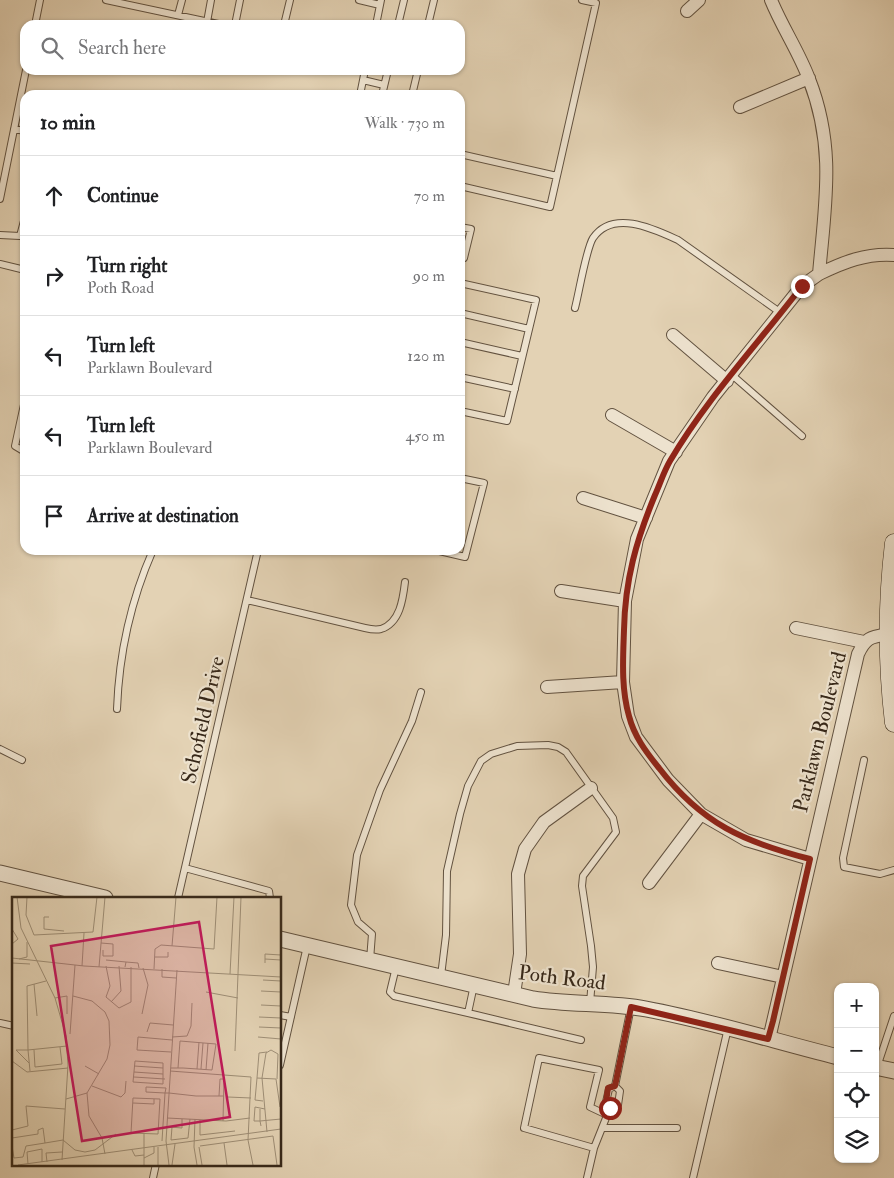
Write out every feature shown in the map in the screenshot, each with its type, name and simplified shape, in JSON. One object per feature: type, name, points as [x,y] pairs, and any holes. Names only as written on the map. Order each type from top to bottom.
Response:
[{"type":"main road","points":[[894,543],[889,634],[894,723]]},
{"type":"street","points":[[687,12],[699,0]]},
{"type":"street","points":[[771,0],[809,78],[822,120],[828,158],[819,274]]},
{"type":"street","points":[[740,107],[809,78]]},
{"type":"street","points":[[810,859],[746,840],[701,814],[668,780],[636,737],[628,716],[622,682],[625,601],[637,539],[670,461],[729,378],[782,314],[802,286],[819,274],[858,257],[876,254],[894,255]]},
{"type":"street","points":[[673,335],[729,378]]},
{"type":"street","points":[[612,415],[676,452]]},
{"type":"street","points":[[584,498],[646,518]]},
{"type":"street","points":[[561,591],[625,601]]},
{"type":"street","points":[[796,628],[864,642]]},
{"type":"street","name":"Parklawn Boulevard","points":[[768,1039],[858,654],[864,642],[877,636],[889,634]]},
{"type":"street","points":[[547,687],[622,682]]},
{"type":"street","points":[[514,994],[520,954],[518,874],[525,849],[535,832],[544,822],[591,788]]},
{"type":"street","points":[[649,883],[701,814]]},
{"type":"street","points":[[0,874],[101,897]]},
{"type":"street","name":"Poth Road","points":[[281,939],[441,978],[553,1002],[631,1007],[728,1028],[834,1057]]},
{"type":"street","points":[[718,962],[783,977]]},
{"type":"street","points":[[879,1068],[894,1071]]},
{"type":"lane","points":[[36,20],[40,0]]},
{"type":"lane","points":[[106,0],[199,20]]},
{"type":"lane","points":[[178,15],[182,0]]},
{"type":"lane","points":[[207,20],[212,0]]},
{"type":"lane","points":[[236,20],[240,0]]},
{"type":"lane","points":[[285,20],[290,0]]},
{"type":"lane","points":[[359,0],[381,3],[377,20]]},
{"type":"lane","points":[[399,20],[404,0]]},
{"type":"lane","points":[[429,20],[434,0]]},
{"type":"lane","points":[[465,187],[550,207],[596,3],[582,0]]},
{"type":"lane","points":[[22,90],[25,75]]},
{"type":"lane","points":[[361,90],[364,75]]},
{"type":"lane","points":[[383,90],[387,75]]},
{"type":"lane","points":[[413,90],[417,75]]},
{"type":"lane","points":[[363,80],[384,85]]},
{"type":"lane","points":[[0,199],[20,100]]},
{"type":"lane","points":[[14,129],[20,130]]},
{"type":"lane","points":[[465,155],[557,176]]},
{"type":"lane","points":[[575,308],[592,239],[610,225],[619,222],[660,232],[678,240],[782,314]]},
{"type":"lane","points":[[465,228],[471,230],[465,254]]},
{"type":"lane","points":[[0,235],[20,236]]},
{"type":"lane","points":[[0,264],[20,269]]},
{"type":"lane","points":[[465,284],[536,300],[507,421],[465,412]]},
{"type":"lane","points":[[465,314],[529,328]]},
{"type":"lane","points":[[465,343],[522,356]]},
{"type":"lane","points":[[465,378],[514,389]]},
{"type":"lane","points":[[729,378],[802,436]]},
{"type":"lane","points":[[20,423],[15,446],[20,449]]},
{"type":"lane","points":[[456,555],[465,557],[484,483],[465,479]]},
{"type":"lane","points":[[117,709],[118,680],[129,618],[141,577],[151,555]]},
{"type":"lane","name":"Schofield Drive","points":[[178,897],[257,555]]},
{"type":"lane","points":[[247,600],[365,628],[380,629],[394,619],[402,604],[405,582]]},
{"type":"lane","points":[[369,961],[373,940],[372,934],[358,922],[351,905],[357,855],[380,790],[412,721],[421,692]]},
{"type":"lane","points":[[441,978],[446,935],[447,871],[468,786],[481,761],[491,754],[517,746],[548,745],[566,752],[616,825],[616,832],[583,876],[582,886],[592,960],[590,1004]]},
{"type":"lane","points":[[0,749],[22,760]]},
{"type":"lane","points":[[864,760],[843,858],[844,866],[880,874],[894,870]]},
{"type":"lane","points":[[185,868],[269,892],[270,897]]},
{"type":"lane","points":[[281,1061],[307,946]]},
{"type":"lane","points":[[396,967],[390,992],[394,996],[581,1040]]},
{"type":"lane","points":[[468,1013],[474,985]]},
{"type":"lane","points":[[615,1086],[631,1007]]},
{"type":"lane","points":[[281,1015],[292,1017]]},
{"type":"lane","points":[[879,1058],[894,1016]]},
{"type":"lane","points":[[693,1178],[728,1028]]},
{"type":"lane","points":[[594,1148],[524,1128],[539,1058],[599,1070],[590,1107],[609,1112]]},
{"type":"lane","points":[[609,1112],[606,1102],[608,1088],[615,1086]]},
{"type":"lane","points":[[587,1178],[594,1148],[602,1128],[609,1112],[618,1105],[620,1091],[615,1086]]},
{"type":"lane","points":[[602,1128],[677,1128]]},
{"type":"route","points":[[610,1108],[606,1102],[608,1088],[615,1086],[631,1007],[718,1025],[768,1039],[773,1021],[810,859],[746,840],[701,814],[668,780],[647,754],[636,737],[628,716],[622,682],[625,601],[637,539],[670,461],[713,397],[782,314],[802,286]]}]
